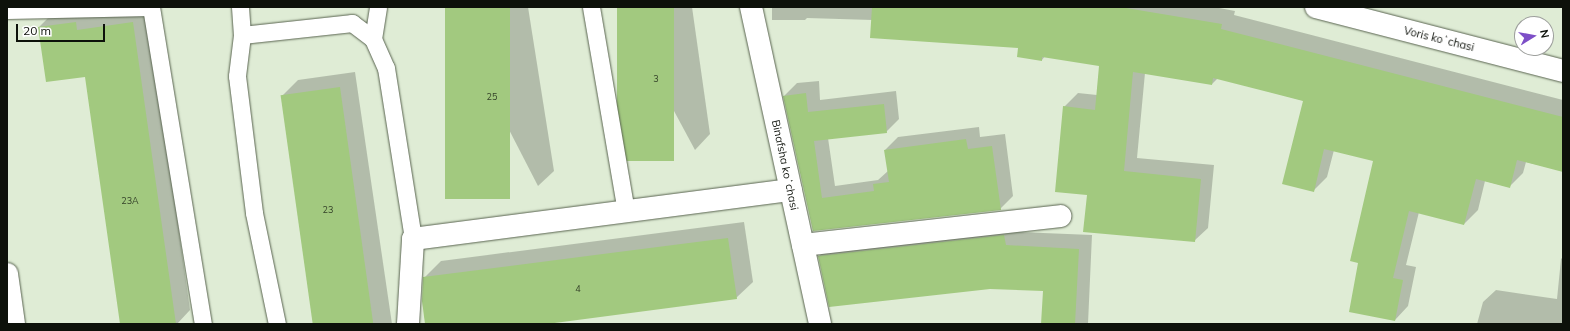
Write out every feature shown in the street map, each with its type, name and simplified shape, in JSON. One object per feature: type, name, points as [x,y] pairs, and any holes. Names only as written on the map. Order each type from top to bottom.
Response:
[{"type":"street","name":"Binafsha koʻchasi","points":[[751,7],[820,324]]},
{"type":"street","name":"Voris koʻchasi","points":[[1316,7],[1563,70]]},
{"type":"street","points":[[408,324],[413,239],[791,190]]},
{"type":"street","points":[[803,245],[1060,216]]},
{"type":"street","points":[[7,274],[14,324]]},
{"type":"lane","points":[[7,10],[150,7],[203,324]]},
{"type":"lane","points":[[240,7],[242,36],[237,76],[254,213],[276,324]]},
{"type":"lane","points":[[373,39],[378,7]]},
{"type":"lane","points":[[591,7],[626,211]]},
{"type":"lane","points":[[242,36],[352,23],[373,39],[386,68],[413,239]]},
{"type":"building","points":[[445,7],[510,7],[510,199],[445,199]]},
{"type":"building","points":[[617,7],[674,7],[674,161],[617,161]]},
{"type":"building","points":[[872,7],[1120,7],[1222,24],[1221,29],[1563,117],[1563,172],[1517,160],[1510,188],[1476,179],[1464,225],[1409,211],[1393,278],[1403,280],[1395,321],[1349,312],[1358,263],[1350,261],[1373,161],[1324,149],[1314,192],[1282,184],[1303,101],[1213,78],[1212,85],[1133,72],[1124,171],[1201,179],[1195,242],[1083,232],[1087,195],[1055,192],[1063,106],[1095,110],[1099,66],[1042,57],[1042,61],[1017,57],[1018,48],[870,38]]},
{"type":"building","points":[[76,22],[77,30],[133,22],[176,324],[120,324],[85,77],[46,82],[38,27]]},
{"type":"building","points":[[340,87],[373,324],[313,324],[281,95]]},
{"type":"building","points":[[806,93],[808,112],[884,104],[887,133],[814,141],[822,198],[874,191],[873,184],[889,182],[884,150],[966,139],[968,149],[992,146],[1001,210],[813,231],[783,96]]},
{"type":"building","points":[[1004,235],[1006,245],[1079,249],[1075,324],[1041,324],[1043,291],[990,289],[829,307],[818,256]]},
{"type":"building","points":[[728,238],[737,299],[547,324],[425,324],[422,301],[423,277]]}]
